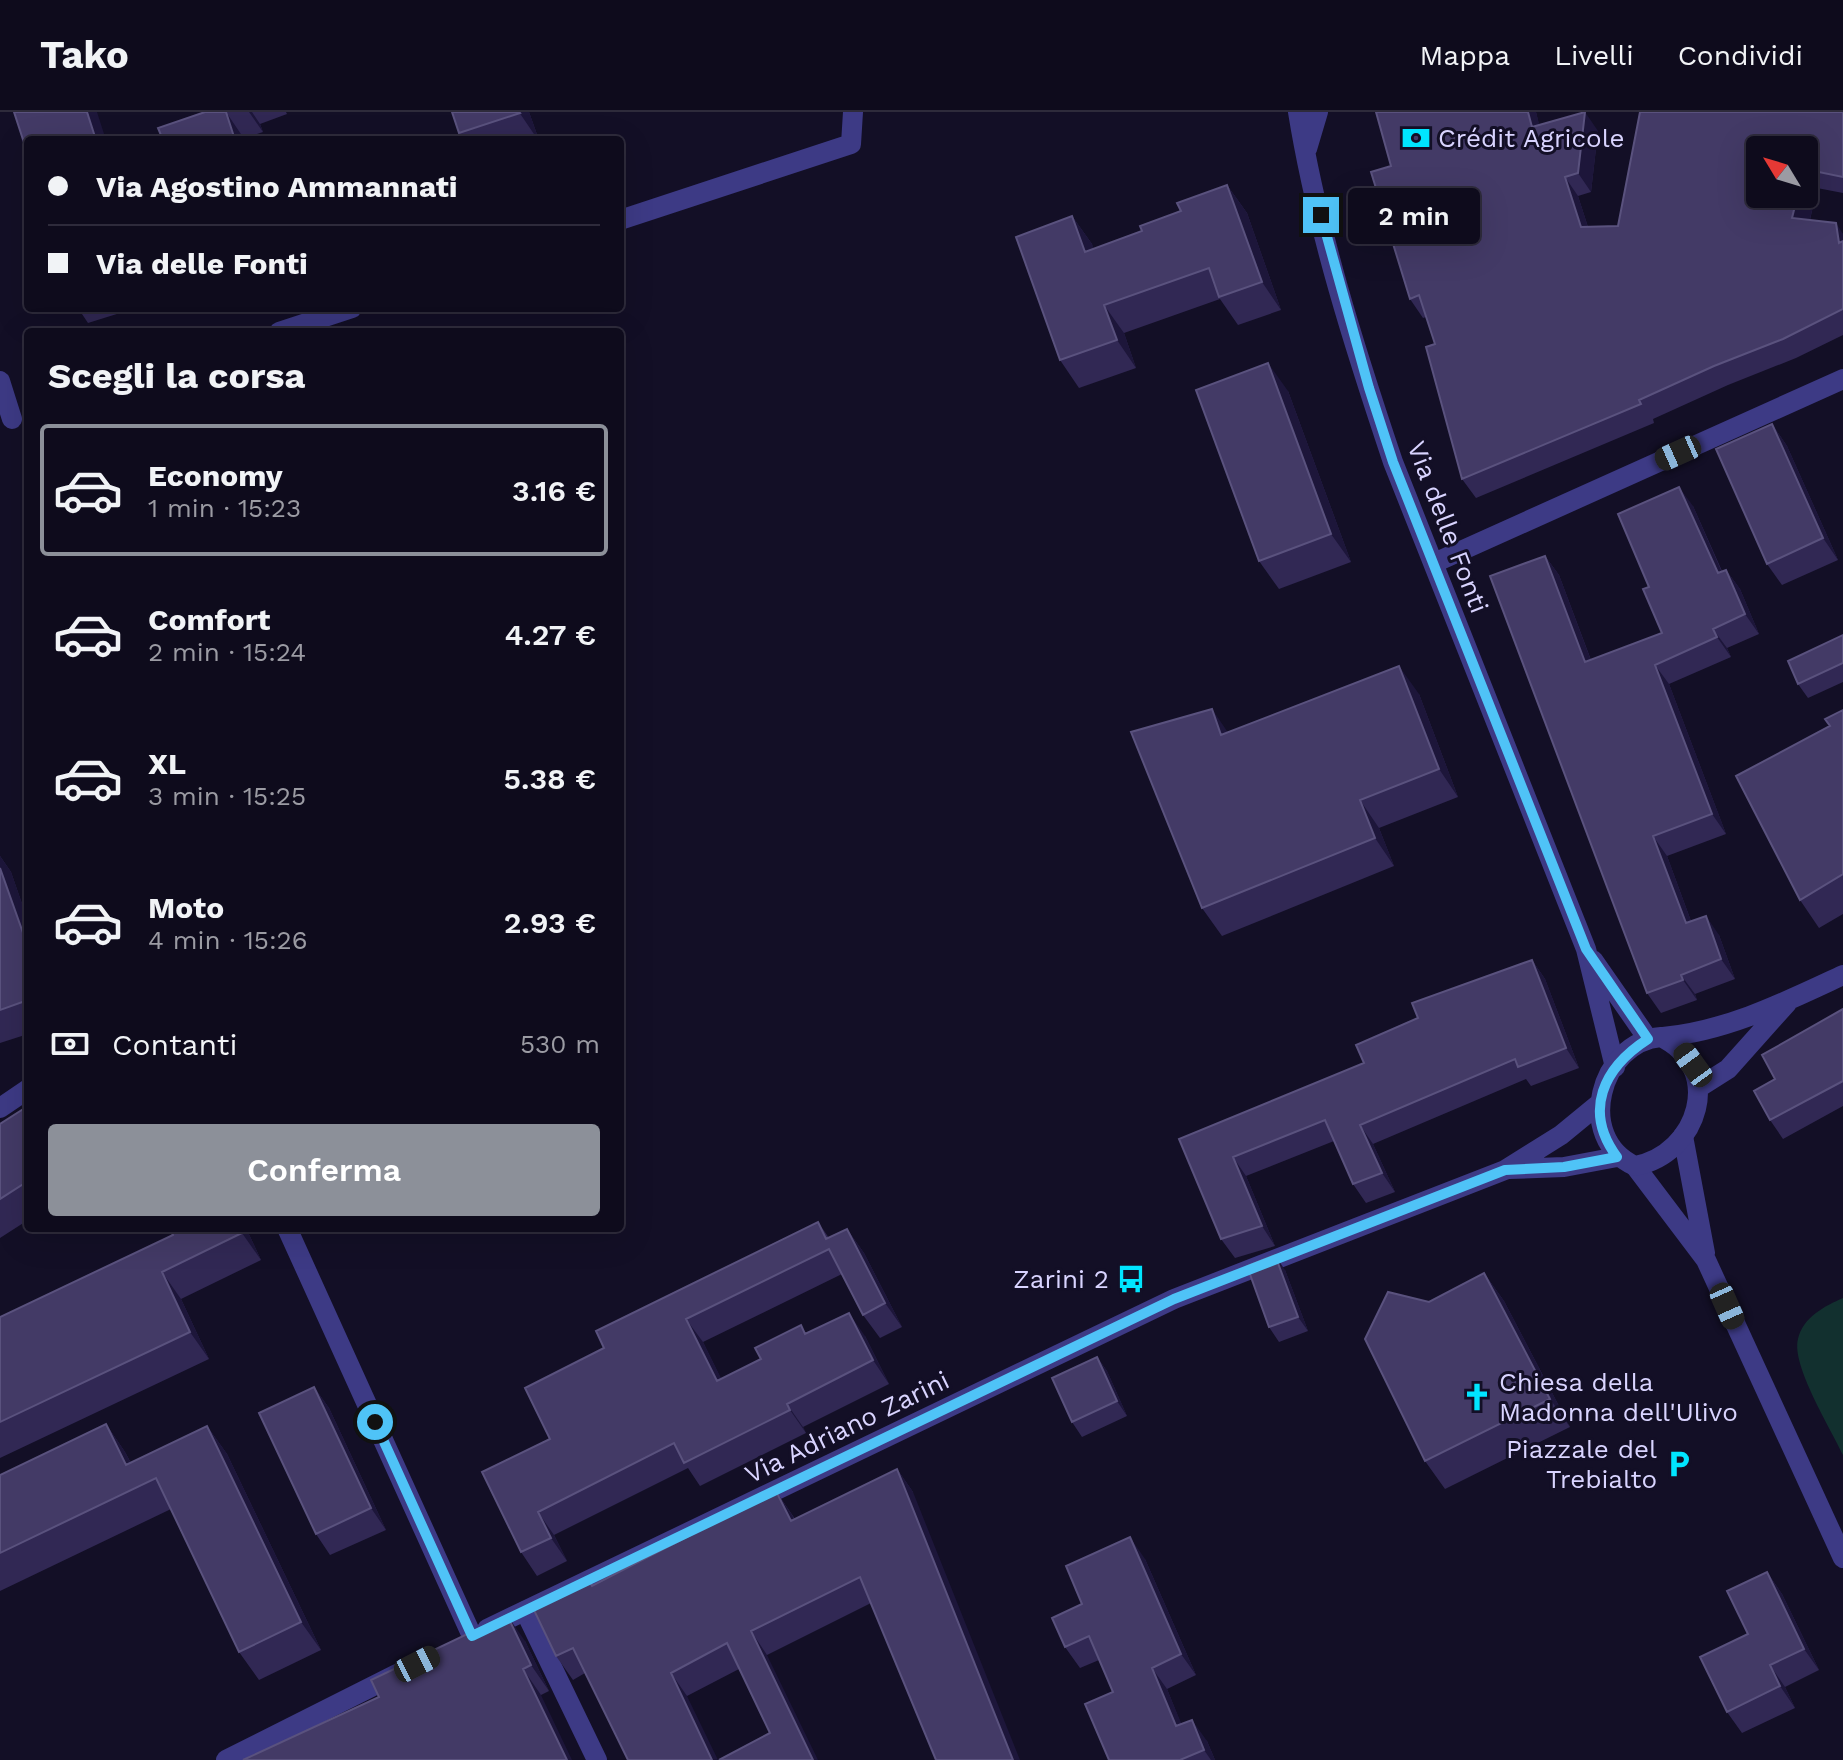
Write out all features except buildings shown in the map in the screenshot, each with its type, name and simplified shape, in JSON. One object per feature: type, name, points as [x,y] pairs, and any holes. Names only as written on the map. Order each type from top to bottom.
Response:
[{"type":"street","points":[[624,219],[851,144],[853,112]]},
{"type":"street","name":"Via delle Fonti","points":[[1298,112],[1305,157],[1369,388],[1434,563],[1586,949],[1615,1067]]},
{"type":"street","points":[[1305,157],[1318,112]]},
{"type":"street","points":[[291,328],[340,312]]},
{"type":"street","points":[[1434,563],[1843,379]]},
{"type":"street","points":[[0,381],[13,419]]},
{"type":"street","name":"Via delle Fonti","points":[[1586,949],[1654,1038]]},
{"type":"street","points":[[1706,1260],[1605,1140],[1599,1122],[1600,1103],[1615,1067],[1630,1050],[1654,1038],[1703,1033],[1790,1000],[1843,975]]},
{"type":"street","points":[[1698,1088],[1728,1069],[1790,1000]]},
{"type":"street","points":[[1505,1170],[1626,1162],[1668,1154],[1683,1136],[1698,1103],[1698,1088],[1693,1065],[1680,1047],[1654,1038]]},
{"type":"street","points":[[0,1108],[24,1092]]},
{"type":"street","points":[[1505,1170],[1561,1135],[1600,1103]]},
{"type":"street","points":[[1683,1136],[1706,1260],[1843,1558]]},
{"type":"street","name":"Via Adriano Zarini","points":[[289,1232],[465,1640],[1174,1299],[1505,1170]]},
{"type":"street","points":[[525,1611],[597,1760]]},
{"type":"street","points":[[226,1760],[417,1664]]},
{"type":"green space","points":[[1843,1298],[1843,1455],[1806,1380],[1797,1350],[1801,1331],[1810,1318]]},
{"type":"place","name":"Crédit Agricole","points":[[1416,138]]},
{"type":"place","name":"Zarini 2","points":[[1131,1279]]},
{"type":"place","name":"Chiesa della Madonna dell'Ulivo","points":[[1477,1397]]},
{"type":"place","name":"Piazzale del Trebialto","points":[[1679,1464]]},
{"type":"route","points":[[375,1422],[472,1636],[1174,1299],[1505,1170],[1564,1167],[1617,1157],[1605,1140],[1599,1122],[1600,1103],[1615,1067],[1630,1050],[1648,1039],[1586,949],[1393,462],[1321,215]]}]
